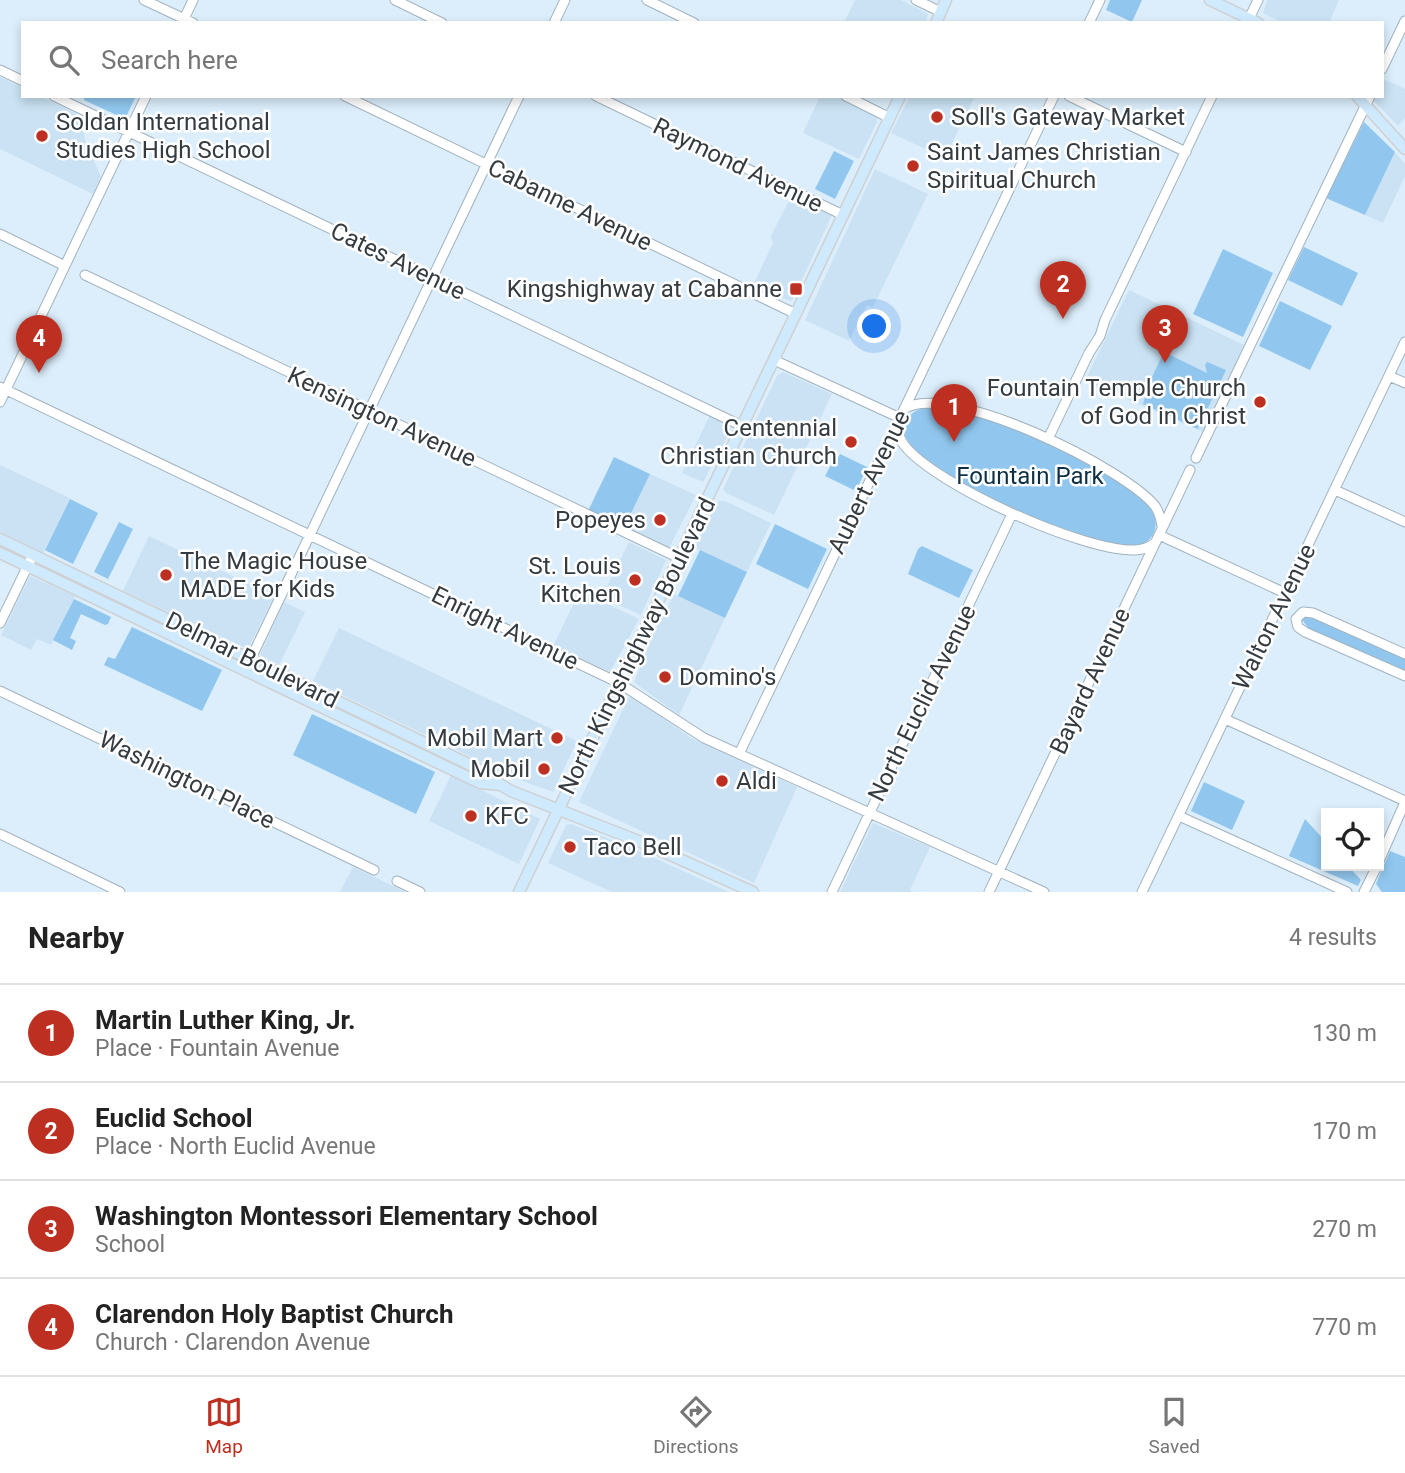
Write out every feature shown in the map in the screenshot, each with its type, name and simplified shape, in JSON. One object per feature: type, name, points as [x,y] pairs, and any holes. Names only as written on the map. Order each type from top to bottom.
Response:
[{"type":"main road","points":[[938,17],[946,0]]},
{"type":"main road","points":[[1210,0],[1252,21]]},
{"type":"main road","name":"North Kingshighway Boulevard","points":[[519,892],[899,98]]},
{"type":"main road","points":[[1367,101],[1405,149]]},
{"type":"main road","name":"Delmar Boulevard","points":[[0,539],[485,772],[501,785],[646,844],[753,892]]},
{"type":"main road","name":"Delmar Boulevard","points":[[0,554],[480,783],[501,785]]},
{"type":"street","points":[[144,0],[186,21],[193,0]]},
{"type":"street","points":[[395,0],[438,21]]},
{"type":"street","points":[[555,21],[565,0]]},
{"type":"street","points":[[647,0],[690,21]]},
{"type":"street","points":[[916,0],[938,17]]},
{"type":"street","points":[[1090,21],[1100,0]]},
{"type":"street","points":[[1252,21],[1258,0]]},
{"type":"street","points":[[1384,65],[1405,21]]},
{"type":"street","points":[[0,70],[21,80]]},
{"type":"street","name":"Cates Avenue","points":[[58,98],[743,426]]},
{"type":"street","points":[[0,402],[3,388],[145,98]]},
{"type":"street","name":"Cabanne Avenue","points":[[349,98],[796,314]]},
{"type":"street","points":[[245,671],[518,98]]},
{"type":"street","name":"Raymond Avenue","points":[[600,98],[843,215]]},
{"type":"street","points":[[850,98],[890,118]]},
{"type":"street","name":"Aubert Avenue","points":[[739,754],[1054,98]]},
{"type":"street","points":[[1073,98],[1186,152]]},
{"type":"street","points":[[1048,439],[1089,353],[1100,337],[1105,320],[1211,98]]},
{"type":"street","points":[[1196,458],[1367,101]]},
{"type":"street","points":[[0,234],[65,266]]},
{"type":"street","name":"Kensington Avenue","points":[[85,275],[679,558]]},
{"type":"street","name":"Walton Avenue","points":[[1142,892],[1405,342]]},
{"type":"street","points":[[774,360],[900,417]]},
{"type":"street","points":[[1389,376],[1405,383]]},
{"type":"street","name":"Enright Avenue","points":[[3,388],[619,682],[704,738],[1044,892]]},
{"type":"street","points":[[900,417],[921,402],[960,408],[997,418],[1048,439],[1105,469],[1135,489],[1156,508],[1159,535]]},
{"type":"street","points":[[900,417],[905,447],[962,488],[1012,513],[1077,539],[1121,549],[1139,550],[1159,535]]},
{"type":"street","name":"Bayard Avenue","points":[[989,892],[1190,470]]},
{"type":"street","points":[[1335,489],[1405,522]]},
{"type":"street","name":"North Euclid Avenue","points":[[832,892],[1012,513]]},
{"type":"street","points":[[1159,535],[1285,593]]},
{"type":"street","points":[[0,623],[33,555]]},
{"type":"street","points":[[1405,654],[1313,613],[1303,611],[1296,619],[1298,626],[1305,632],[1405,676]]},
{"type":"street","name":"Washington Place","points":[[0,691],[374,870]]},
{"type":"street","points":[[1225,719],[1405,801],[1384,849]]},
{"type":"street","points":[[1179,816],[1347,892]]},
{"type":"street","points":[[0,835],[120,892]]},
{"type":"street","points":[[1364,892],[1374,871]]},
{"type":"street","points":[[397,881],[420,892]]},
{"type":"shaded area","points":[[855,0],[901,0],[928,14],[926,21],[845,21]]},
{"type":"shaded area","points":[[1267,0],[1339,0],[1330,21],[1279,21],[1263,13]]},
{"type":"shaded area","name":"Soldan International Studies High School","points":[[0,77],[21,87],[21,98],[44,98],[79,115],[86,143],[101,177],[93,194],[0,149]]},
{"type":"shaded area","points":[[1384,79],[1405,89],[1405,118],[1398,126],[1374,101],[1375,98],[1384,98]]},
{"type":"shaded area","points":[[819,98],[839,98],[877,116],[877,122],[859,159],[803,133]]},
{"type":"shaded area","points":[[909,98],[974,98],[945,158],[891,133]]},
{"type":"shaded area","points":[[1395,152],[1405,164],[1405,176],[1383,223],[1365,215]]},
{"type":"shaded area","points":[[875,169],[928,194],[873,307],[867,305],[849,341],[805,320]]},
{"type":"shaded area","points":[[792,195],[832,215],[790,301],[753,285],[773,243],[771,236]]},
{"type":"shaded area","points":[[1129,290],[1244,345],[1203,432],[1085,381]]},
{"type":"shaded area","points":[[783,372],[832,394],[774,515],[726,493],[723,489],[777,376]]},
{"type":"shaded area","points":[[710,415],[729,424],[731,430],[703,482],[682,473]]},
{"type":"shaded area","points":[[0,465],[70,498],[43,553],[0,532]]},
{"type":"shaded area","points":[[650,474],[696,495],[669,548],[624,528]]},
{"type":"shaded area","points":[[718,501],[725,501],[771,523],[747,572],[695,548]]},
{"type":"shaded area","points":[[149,536],[274,596],[248,649],[123,591]]},
{"type":"shaded area","points":[[629,542],[666,560],[641,615],[602,597]]},
{"type":"shaded area","points":[[30,576],[75,596],[51,645],[37,639],[31,650],[1,635]]},
{"type":"shaded area","points":[[580,591],[639,619],[610,672],[553,646]]},
{"type":"shaded area","points":[[674,594],[725,618],[679,715],[634,682],[653,635]]},
{"type":"shaded area","points":[[284,602],[305,612],[279,665],[260,655]]},
{"type":"shaded area","points":[[339,628],[577,741],[553,792],[517,779],[313,681]]},
{"type":"shaded area","points":[[629,697],[635,698],[691,738],[797,787],[754,883],[579,802]]},
{"type":"shaded area","points":[[451,775],[540,819],[519,864],[429,821]]},
{"type":"shaded area","points":[[873,823],[930,847],[910,890],[913,892],[840,892]]},
{"type":"shaded area","points":[[571,824],[637,850],[729,892],[612,892],[548,863],[566,825]]},
{"type":"shaded area","points":[[353,867],[406,892],[340,892]]},
{"type":"green space","points":[[1110,0],[1142,0],[1132,21],[1106,10]]},
{"type":"green space","points":[[84,98],[135,98],[125,119]]},
{"type":"green space","points":[[1364,122],[1395,152],[1365,215],[1326,198]]},
{"type":"green space","points":[[834,151],[854,161],[835,199],[815,189]]},
{"type":"green space","points":[[1304,247],[1358,273],[1342,306],[1288,280]]},
{"type":"green space","points":[[1223,249],[1273,273],[1243,337],[1193,314]]},
{"type":"green space","points":[[1280,301],[1332,326],[1310,370],[1259,346]]},
{"type":"green space","points":[[1164,352],[1207,373],[1207,362],[1226,370],[1198,429],[1143,404],[1150,381]]},
{"type":"green space","name":"Fountain Park","points":[[926,407],[973,416],[1021,431],[1089,464],[1132,491],[1147,505],[1155,520],[1153,535],[1137,546],[1086,537],[1015,510],[979,492],[923,457],[908,441],[904,430],[906,420],[914,412]]},
{"type":"green space","points":[[840,454],[867,467],[856,491],[825,476],[835,457],[838,458]]},
{"type":"green space","points":[[614,457],[650,474],[624,528],[588,511]]},
{"type":"green space","points":[[70,499],[98,513],[73,564],[45,550]]},
{"type":"green space","points":[[119,522],[133,529],[108,579],[94,572]]},
{"type":"green space","points":[[775,524],[827,549],[808,589],[756,564]]},
{"type":"green space","points":[[922,546],[973,570],[959,598],[908,574],[918,549]]},
{"type":"green space","points":[[700,550],[747,572],[725,618],[678,596]]},
{"type":"green space","points":[[74,599],[111,617],[105,625],[81,614],[70,638],[76,641],[72,650],[53,640]]},
{"type":"green space","points":[[1309,615],[1405,658],[1405,672],[1309,629],[1300,617]]},
{"type":"green space","points":[[132,627],[222,670],[202,711],[104,665],[108,657],[115,659]]},
{"type":"green space","points":[[312,714],[435,772],[416,814],[293,755]]},
{"type":"green space","points":[[1204,782],[1245,801],[1232,830],[1191,811]]},
{"type":"green space","points":[[1305,819],[1321,837],[1321,870],[1289,856]]},
{"type":"green space","points":[[1390,851],[1405,857],[1405,892],[1382,892],[1376,884],[1382,871],[1384,871]]},
{"type":"green space","points":[[1324,871],[1353,871],[1361,880],[1358,886]]},
{"type":"place","name":"Soll's Gateway Market","points":[[937,117]]},
{"type":"place","name":"Soldan International Studies High School","points":[[42,136]]},
{"type":"place","name":"Saint James Christian Spiritual Church","points":[[913,166]]},
{"type":"place","name":"Kingshighway at Cabanne","points":[[796,289]]},
{"type":"place","name":"Euclid School","points":[[1063,319]]},
{"type":"place","name":"Washington Montessori Elementary School","points":[[1165,363]]},
{"type":"place","name":"Clarendon Holy Baptist Church","points":[[39,373]]},
{"type":"place","name":"Fountain Temple Church of God in Christ","points":[[1260,402]]},
{"type":"place","name":"Centennial Christian Church","points":[[851,442]]},
{"type":"place","name":"Martin Luther King, Jr.","points":[[954,442]]},
{"type":"place","name":"Popeyes","points":[[660,520]]},
{"type":"place","name":"The Magic House MADE for Kids","points":[[166,575]]},
{"type":"place","name":"St. Louis Kitchen","points":[[635,580]]},
{"type":"place","name":"Domino's","points":[[665,677]]},
{"type":"place","name":"Mobil Mart","points":[[557,738]]},
{"type":"place","name":"Mobil","points":[[544,769]]},
{"type":"place","name":"Aldi","points":[[722,781]]},
{"type":"place","name":"KFC","points":[[471,816]]},
{"type":"place","name":"Taco Bell","points":[[570,847]]}]
